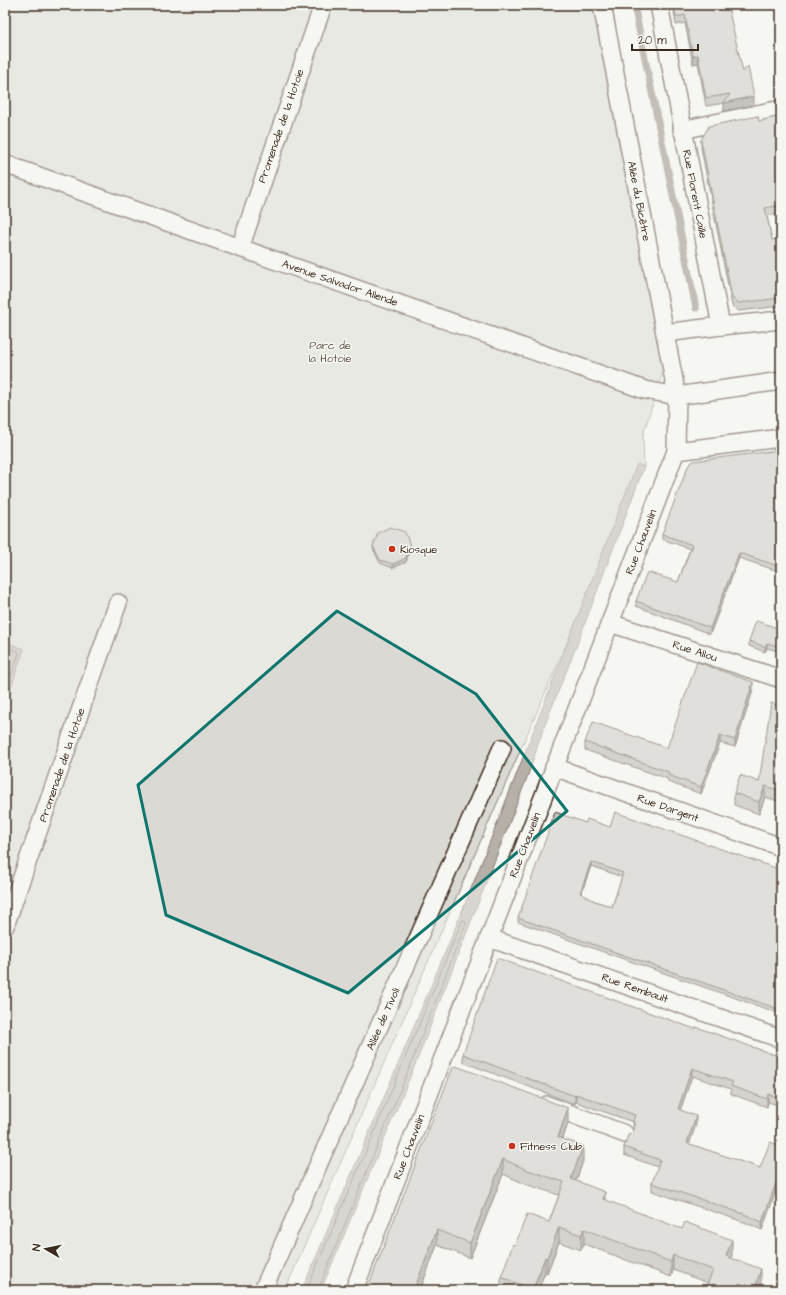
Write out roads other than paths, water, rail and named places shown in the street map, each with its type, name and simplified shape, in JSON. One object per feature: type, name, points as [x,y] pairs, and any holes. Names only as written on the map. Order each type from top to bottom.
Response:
[{"type":"street","name":"Promenade de la Hotoie","points":[[240,248],[323,5]]},
{"type":"street","name":"Allée du Bicêtre","points":[[602,5],[677,396]]},
{"type":"street","name":"Rue Florent Caille","points":[[658,5],[721,326]]},
{"type":"street","points":[[682,130],[781,109]]},
{"type":"street","name":"Avenue Salvador Allende","points":[[5,164],[645,390],[677,396],[781,381]]},
{"type":"street","points":[[665,333],[781,320]]},
{"type":"street","name":"Rue Chauvelin","points":[[354,1290],[448,1067],[489,938],[676,451],[677,396]]},
{"type":"street","points":[[676,451],[781,438]]},
{"type":"street","name":"Promenade de la Hotoie","points":[[5,926],[118,603]]},
{"type":"street","name":"Rue Allou","points":[[610,623],[781,680]]},
{"type":"street","name":"Allée de Tivoli","points":[[263,1290],[502,748]]},
{"type":"street","name":"Rue Dargent","points":[[554,767],[781,847]]},
{"type":"street","name":"Rue Rembault","points":[[489,938],[781,1038]]},
{"type":"street","points":[[529,1098],[625,1134]]},
{"type":"water","points":[[637,464],[644,467],[544,727],[528,775],[417,1060],[321,1290],[302,1290],[454,931],[524,756]]},
{"type":"water","points":[[5,642],[24,649],[5,705]]},
{"type":"waterway","points":[[634,5],[696,308]]},
{"type":"place","name":"Kiosque","points":[[392,549]]},
{"type":"place","name":"Fitness Club","points":[[512,1146]]},
{"type":"park label","name":"Parc de la Hotoie","points":[[330,351]]}]
